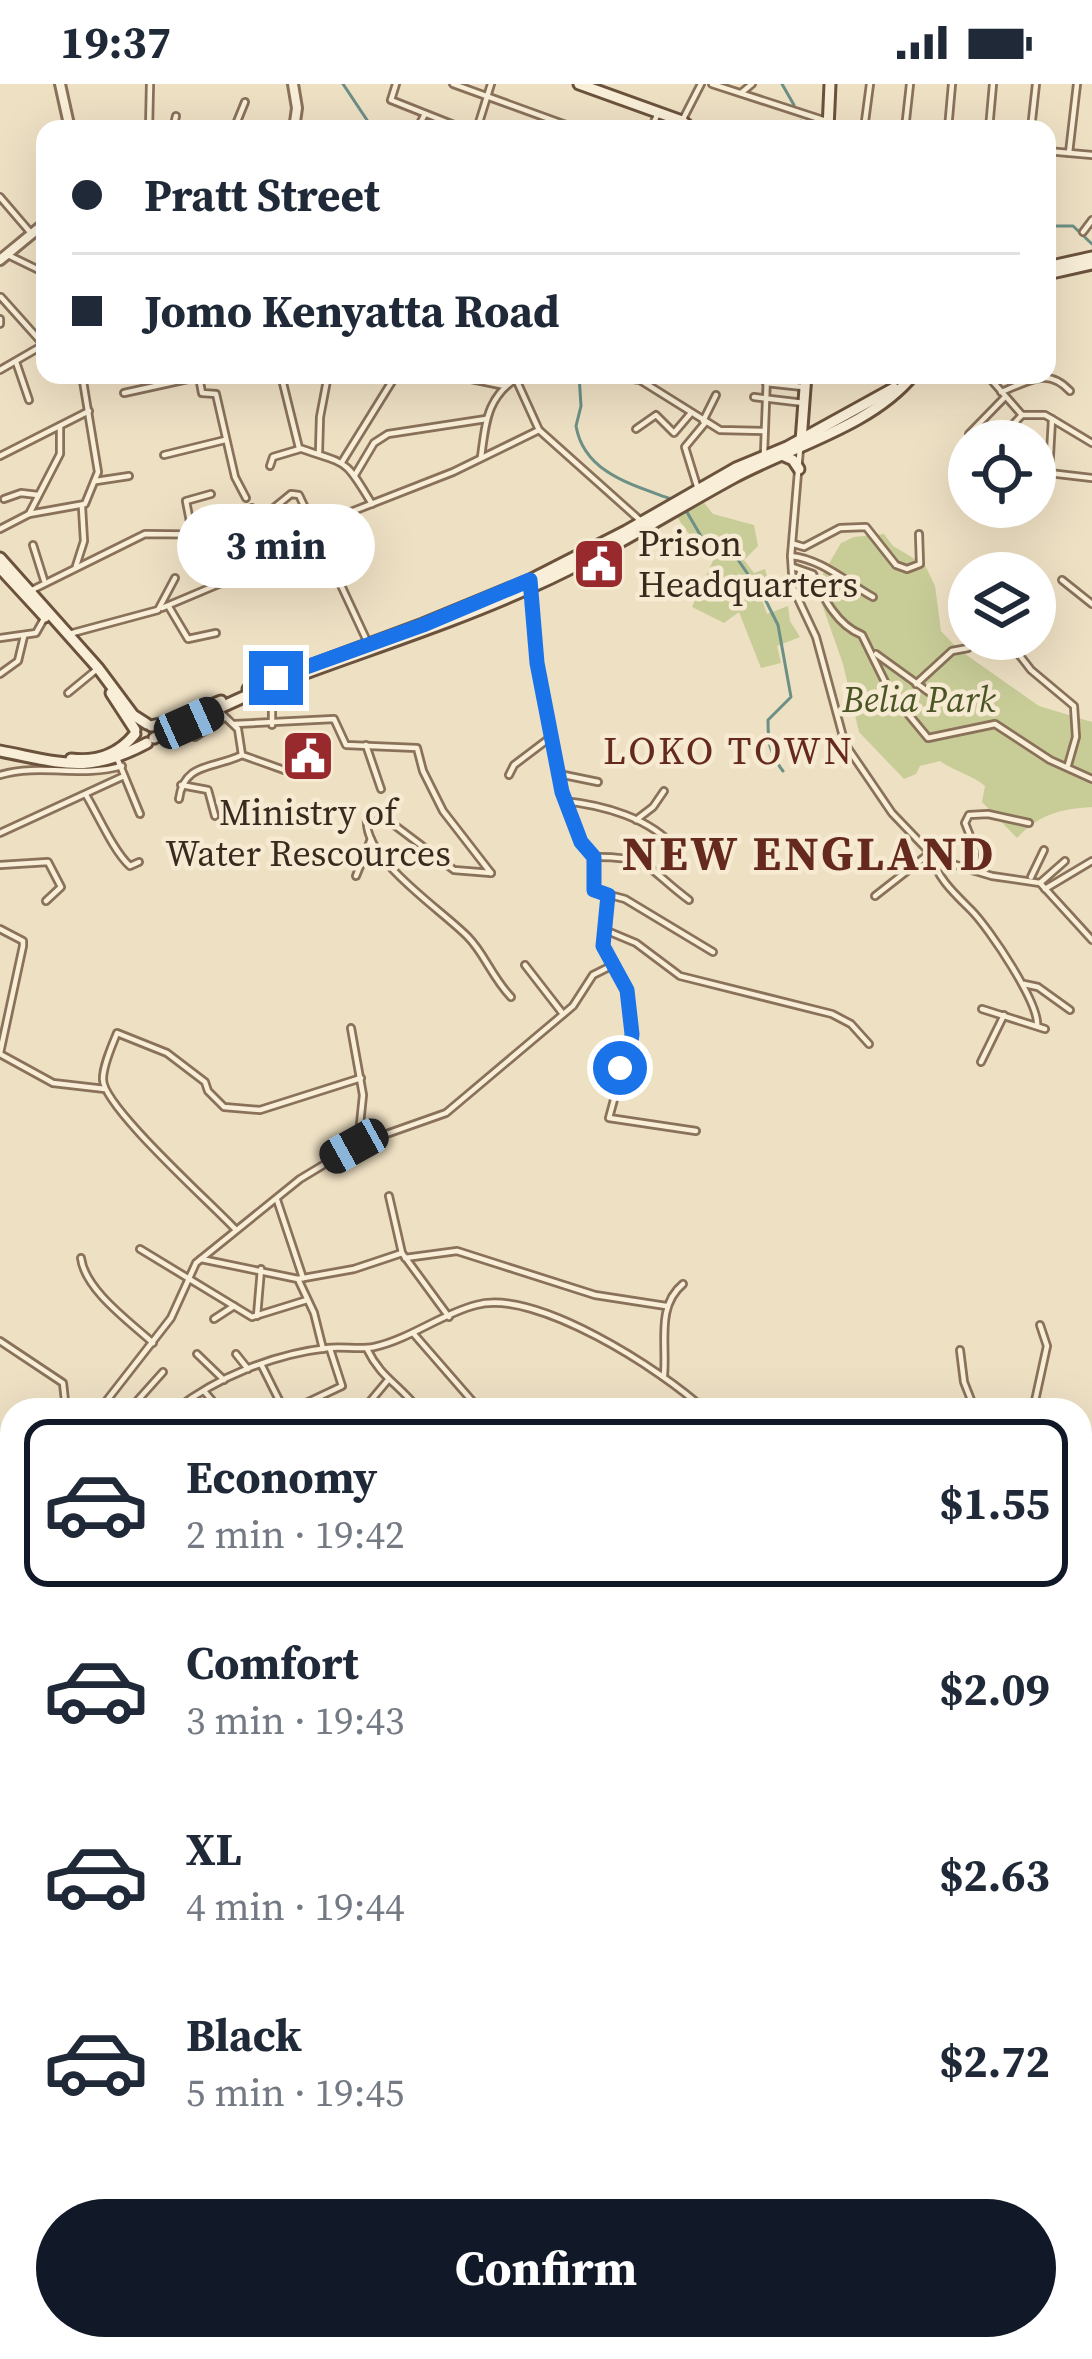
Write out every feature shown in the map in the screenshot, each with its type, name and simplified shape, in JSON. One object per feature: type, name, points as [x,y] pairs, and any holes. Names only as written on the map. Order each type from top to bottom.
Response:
[{"type":"main road","points":[[579,84],[675,120]]},
{"type":"main road","points":[[828,120],[830,84]]},
{"type":"main road","points":[[1056,268],[1092,261]]},
{"type":"main road","points":[[764,460],[784,456],[828,422],[898,384]]},
{"type":"main road","points":[[0,748],[93,760],[115,753],[149,725],[370,649],[531,583],[748,466],[890,400],[902,384]]},
{"type":"main road","points":[[805,394],[813,419],[828,422]]},
{"type":"main road","points":[[800,443],[805,394]]},
{"type":"main road","points":[[784,456],[799,469]]},
{"type":"main road","points":[[0,558],[26,593]]},
{"type":"main road","points":[[0,568],[66,635],[133,715],[149,725]]},
{"type":"main road","points":[[96,670],[137,740],[151,741]]},
{"type":"main road","points":[[0,748],[82,766],[120,762],[151,741],[221,714],[269,684]]},
{"type":"main road","points":[[149,725],[151,741]]},
{"type":"street","points":[[60,84],[68,120]]},
{"type":"street","points":[[149,120],[150,84]]},
{"type":"street","points":[[293,84],[295,120]]},
{"type":"street","points":[[396,84],[391,99],[439,120]]},
{"type":"street","points":[[453,84],[552,120]]},
{"type":"street","points":[[479,120],[491,84]]},
{"type":"street","points":[[689,120],[701,84]]},
{"type":"street","points":[[712,84],[814,120]]},
{"type":"street","points":[[741,93],[752,84]]},
{"type":"street","points":[[865,120],[870,84]]},
{"type":"street","points":[[906,120],[910,84]]},
{"type":"street","points":[[950,120],[952,84]]},
{"type":"street","points":[[989,120],[994,84]]},
{"type":"street","points":[[1032,120],[1036,84]]},
{"type":"street","points":[[1069,153],[1077,84]]},
{"type":"street","points":[[238,120],[245,102]]},
{"type":"street","points":[[655,120],[658,113]]},
{"type":"street","points":[[421,120],[424,114]]},
{"type":"street","points":[[175,120],[176,116]]},
{"type":"street","points":[[1056,152],[1092,154]]},
{"type":"street","points":[[0,197],[36,227]]},
{"type":"street","points":[[1083,232],[1092,220]]},
{"type":"street","points":[[4,258],[36,231]]},
{"type":"street","points":[[4,258],[36,270]]},
{"type":"street","points":[[2,296],[36,335]]},
{"type":"street","points":[[0,370],[36,349]]},
{"type":"street","points":[[16,362],[29,400]]},
{"type":"street","points":[[1056,378],[1070,391]]},
{"type":"street","points":[[76,566],[84,541],[82,507],[96,481],[84,384]]},
{"type":"street","points":[[124,393],[150,384]]},
{"type":"street","points":[[203,384],[202,393],[216,394],[235,477],[247,498]]},
{"type":"street","points":[[283,384],[300,449]]},
{"type":"street","points":[[319,452],[326,384]]},
{"type":"street","points":[[342,462],[390,384]]},
{"type":"street","points":[[496,384],[506,386]]},
{"type":"street","points":[[519,384],[538,430],[644,525]]},
{"type":"street","points":[[646,384],[720,430],[764,431]]},
{"type":"street","points":[[764,460],[767,384]]},
{"type":"street","points":[[994,384],[1022,415]]},
{"type":"street","points":[[981,420],[1003,395],[1028,384]]},
{"type":"street","points":[[481,457],[490,404],[506,386]]},
{"type":"street","points":[[754,397],[805,394]]},
{"type":"street","points":[[686,447],[716,395]]},
{"type":"street","points":[[0,456],[89,410]]},
{"type":"street","points":[[674,433],[691,412]]},
{"type":"street","points":[[636,429],[656,415],[674,433],[686,447],[700,494]]},
{"type":"street","points":[[756,415],[765,416]]},
{"type":"street","points":[[1017,420],[1022,415],[1045,415],[1092,443]]},
{"type":"street","points":[[355,475],[374,443],[388,434],[486,419]]},
{"type":"street","points":[[1052,419],[1049,472],[1092,478]]},
{"type":"street","points":[[29,514],[60,454],[60,426]]},
{"type":"street","points":[[315,526],[538,430]]},
{"type":"street","points":[[164,455],[225,440]]},
{"type":"street","points":[[800,443],[793,588],[816,637],[845,744],[892,813],[932,854],[992,876],[1030,879],[1092,940]]},
{"type":"street","points":[[269,466],[272,457],[300,449],[319,452],[342,462],[372,505]]},
{"type":"street","points":[[96,481],[129,476]]},
{"type":"street","points":[[4,500],[21,493],[38,495]]},
{"type":"street","points":[[252,508],[264,516],[296,493],[370,649]]},
{"type":"street","points":[[192,532],[186,501],[211,494]]},
{"type":"street","points":[[0,529],[29,514],[82,507]]},
{"type":"street","points":[[794,544],[804,547],[840,528],[866,527],[896,565],[907,569],[920,564],[919,534]]},
{"type":"street","points":[[26,593],[145,533],[236,536],[255,551],[264,551]]},
{"type":"street","points":[[66,635],[165,607],[245,573],[276,542],[289,550],[320,537]]},
{"type":"street","points":[[33,545],[45,582]]},
{"type":"street","points":[[791,556],[813,558],[830,574],[873,597]]},
{"type":"street","points":[[791,566],[813,574],[828,604],[851,631],[862,635],[890,692],[928,738],[992,723],[1049,760],[1092,779]]},
{"type":"street","points":[[165,607],[175,578]]},
{"type":"street","points":[[1062,580],[1092,604]]},
{"type":"street","points":[[531,583],[536,657],[564,802],[581,842],[594,857],[595,891],[626,899],[713,952]]},
{"type":"street","points":[[165,607],[188,639],[216,633]]},
{"type":"street","points":[[0,638],[36,633],[47,615]]},
{"type":"street","points":[[0,674],[18,661],[24,636]]},
{"type":"street","points":[[872,650],[941,700]]},
{"type":"street","points":[[916,684],[948,655]]},
{"type":"street","points":[[1023,660],[1074,706],[1076,737],[1068,767]]},
{"type":"street","points":[[68,693],[96,670]]},
{"type":"street","points":[[269,684],[272,725]]},
{"type":"street","points":[[196,737],[221,714],[235,724],[334,718],[346,745],[418,748],[443,811],[491,873],[454,870],[378,815],[371,815],[366,823],[370,839],[386,861],[472,940],[490,973],[512,997]]},
{"type":"street","points":[[235,724],[242,755]]},
{"type":"street","points":[[509,775],[514,765],[551,737]]},
{"type":"street","points":[[366,745],[381,789]]},
{"type":"street","points":[[179,799],[190,772],[242,755],[284,770],[314,773]]},
{"type":"street","points":[[0,775],[54,768],[98,772],[120,762],[140,814]]},
{"type":"street","points":[[559,774],[598,782]]},
{"type":"street","points":[[0,832],[124,776]]},
{"type":"street","points":[[182,785],[208,790],[215,816]]},
{"type":"street","points":[[636,820],[653,808],[664,791]]},
{"type":"street","points":[[86,795],[123,861],[130,866],[140,862]]},
{"type":"street","points":[[564,802],[599,807],[636,820],[676,849]]},
{"type":"street","points":[[975,871],[977,855],[967,817],[977,813],[1029,823]]},
{"type":"street","points":[[356,876],[370,839]]},
{"type":"street","points":[[1030,879],[1045,850]]},
{"type":"street","points":[[875,896],[932,854]]},
{"type":"street","points":[[932,854],[936,869],[1023,984],[1037,1011],[1037,1025]]},
{"type":"street","points":[[594,857],[652,866],[689,900]]},
{"type":"street","points":[[1042,886],[1065,860]]},
{"type":"street","points":[[1042,886],[1092,861]]},
{"type":"street","points":[[0,865],[48,862],[61,887],[46,901]]},
{"type":"street","points":[[608,895],[603,946],[627,990],[632,1034],[609,1118],[696,1131]]},
{"type":"street","points":[[0,929],[23,941],[0,1053],[53,1083],[105,1089]]},
{"type":"street","points":[[604,930],[636,943],[680,976],[832,1014],[851,1024],[868,1044]]},
{"type":"street","points":[[525,965],[563,1014]]},
{"type":"street","points":[[109,1398],[172,1318],[200,1259],[316,1168],[358,1144],[446,1113],[563,1014],[593,975],[612,966]]},
{"type":"street","points":[[1023,984],[1038,987],[1070,1010]]},
{"type":"street","points":[[982,1009],[1045,1029]]},
{"type":"street","points":[[981,1062],[1004,1015]]},
{"type":"street","points":[[351,1028],[362,1078],[358,1144]]},
{"type":"street","points":[[236,1230],[128,1124],[105,1089],[103,1080],[115,1037],[122,1032],[184,1065],[224,1107],[260,1110],[362,1078]]},
{"type":"street","points":[[389,1196],[404,1256],[448,1317]]},
{"type":"street","points":[[277,1200],[307,1300],[342,1386],[317,1398]]},
{"type":"street","points":[[140,1249],[256,1316],[307,1300]]},
{"type":"street","points":[[200,1259],[300,1278],[404,1256],[457,1251],[595,1295],[666,1306]]},
{"type":"street","points":[[81,1258],[82,1268],[101,1293],[153,1343]]},
{"type":"street","points":[[256,1316],[261,1269]]},
{"type":"street","points":[[664,1375],[666,1306],[683,1285]]},
{"type":"street","points":[[196,1398],[262,1364],[326,1348],[367,1348],[489,1302],[534,1307],[664,1375],[691,1398]]},
{"type":"street","points":[[214,1319],[234,1306]]},
{"type":"street","points":[[1036,1398],[1047,1346],[1040,1325]]},
{"type":"street","points":[[413,1333],[470,1398]]},
{"type":"street","points":[[0,1342],[63,1383],[65,1398]]},
{"type":"street","points":[[367,1348],[378,1372],[409,1398]]},
{"type":"street","points":[[960,1350],[970,1398]]},
{"type":"street","points":[[197,1354],[224,1381]]},
{"type":"street","points":[[236,1354],[248,1369]]},
{"type":"street","points":[[262,1364],[278,1398]]},
{"type":"street","points":[[140,1398],[163,1372]]},
{"type":"street","points":[[373,1398],[388,1380]]},
{"type":"street","points":[[204,1391],[210,1398]]},
{"type":"green space","points":[[702,500],[713,514],[754,525],[758,546],[744,560],[754,573],[765,569],[767,577],[756,583],[767,614],[788,606],[800,637],[777,646],[781,663],[761,668],[739,612],[724,623],[692,607],[716,554],[687,532],[674,512]]},
{"type":"green space","name":"Belia Park","points":[[884,534],[893,546],[925,565],[935,586],[941,631],[948,638],[948,660],[974,660],[1039,706],[1092,722],[1092,807],[1051,814],[1017,838],[982,802],[985,786],[980,782],[940,761],[920,766],[916,774],[904,779],[859,732],[823,607],[820,579],[841,543]]},
{"type":"waterway","points":[[343,84],[367,120]]},
{"type":"waterway","points":[[782,84],[794,105]]},
{"type":"waterway","points":[[1056,226],[1073,226],[1092,244]]},
{"type":"waterway","points":[[580,384],[576,426],[589,455],[612,475],[671,499]]},
{"type":"waterway","points":[[684,507],[702,538],[723,538],[778,625],[791,697],[768,720],[768,728],[772,753],[783,771]]},
{"type":"place","name":"Prison Headquarters","points":[[599,564]]},
{"type":"place","name":"Ministry of Water Rescources","points":[[308,756]]},
{"type":"district","name":"LOKO TOWN","points":[[729,750]]},
{"type":"district","name":"NEW ENGLAND","points":[[809,853]]},
{"type":"route","points":[[276,678],[530,580],[537,663],[564,802],[581,842],[594,857],[594,890],[608,895],[603,946],[627,990],[631,1040],[620,1068]]}]
